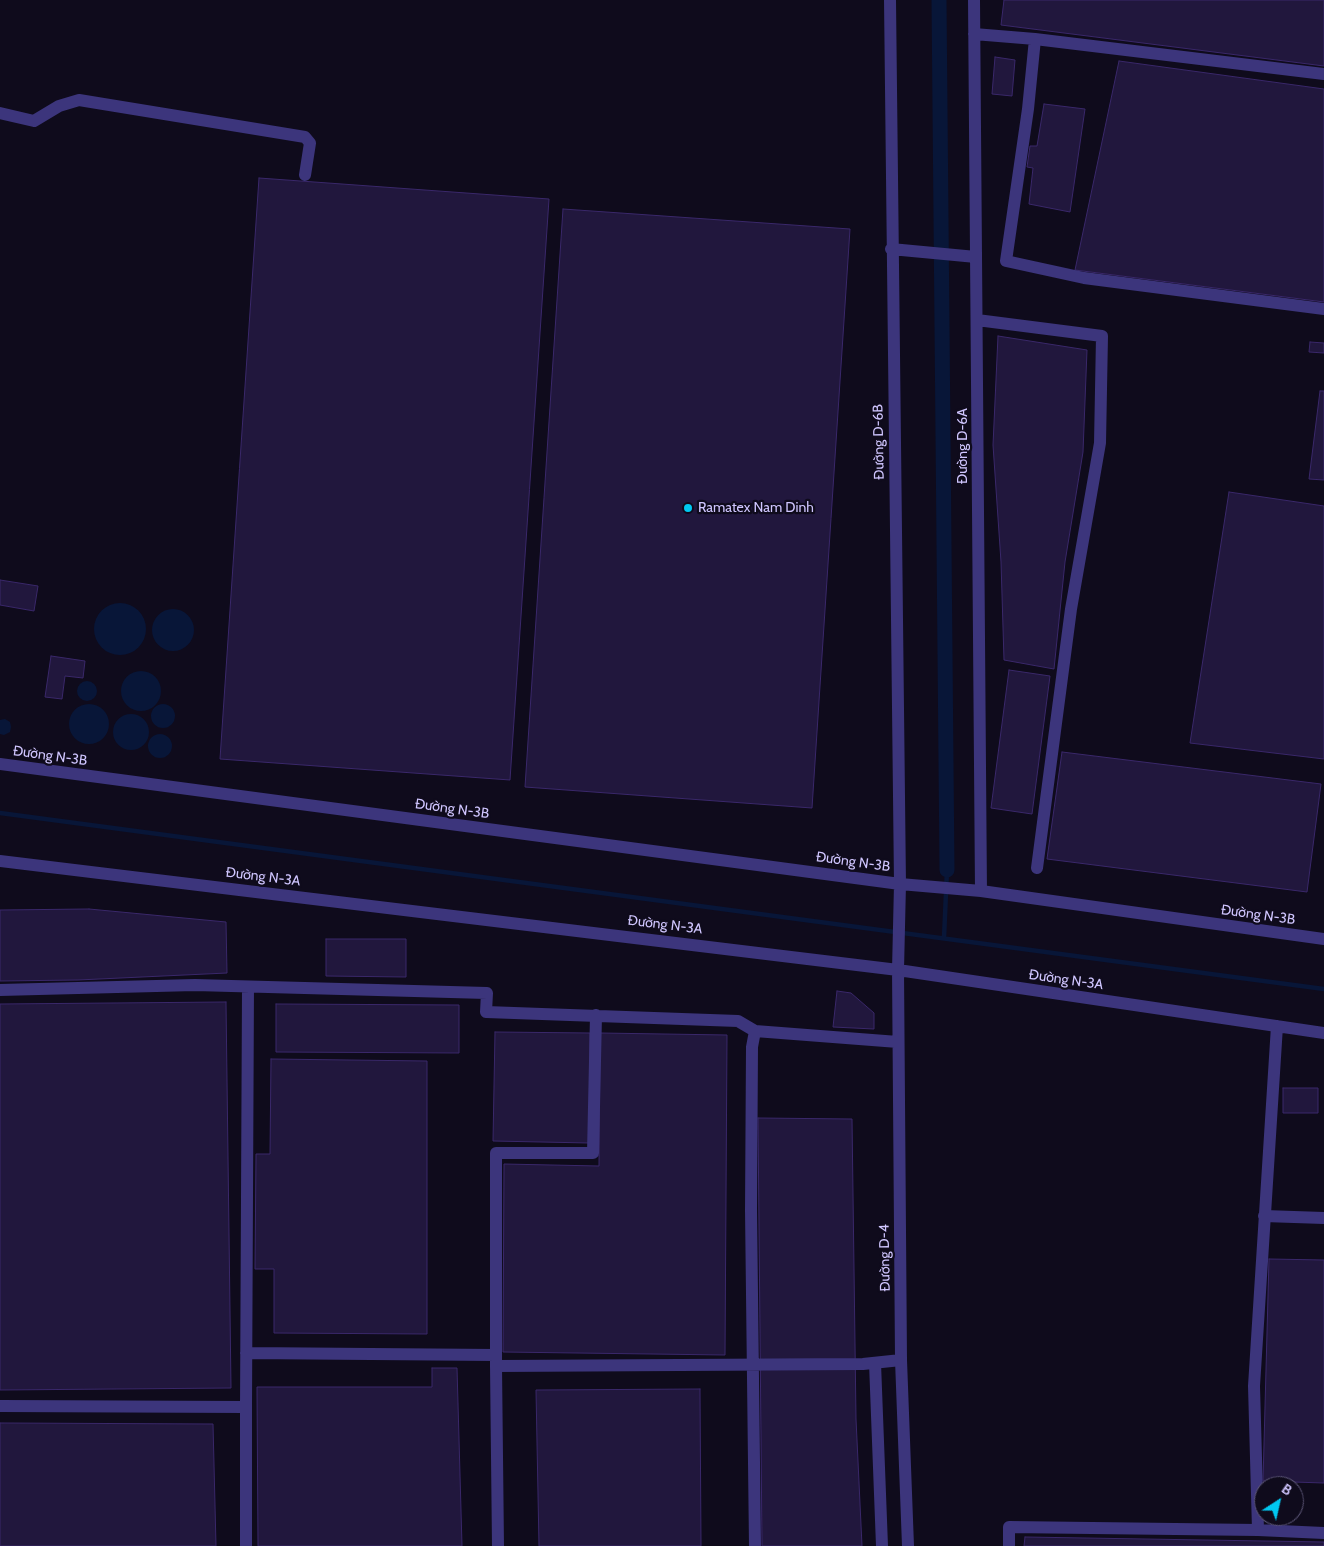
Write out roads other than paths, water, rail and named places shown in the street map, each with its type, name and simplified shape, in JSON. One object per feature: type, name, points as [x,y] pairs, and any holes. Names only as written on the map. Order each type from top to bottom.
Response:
[{"type":"street","name":"Đường D-6B","points":[[890,0],[899,915]]},
{"type":"street","name":"Đường D-6A","points":[[974,0],[981,891]]},
{"type":"street","points":[[974,34],[1035,39],[1324,74]]},
{"type":"street","points":[[1035,39],[1028,109],[1006,261],[1084,278],[1324,309]]},
{"type":"street","points":[[0,113],[34,121],[59,106],[79,100],[305,137],[310,143],[305,175]]},
{"type":"street","points":[[891,249],[976,257]]},
{"type":"street","points":[[977,320],[1102,336],[1100,443],[1072,608],[1037,868]]},
{"type":"street","name":"Đường N-3B","points":[[0,764],[900,884],[981,891],[1324,939]]},
{"type":"street","name":"Đường N-3A","points":[[0,861],[898,970],[1324,1033]]},
{"type":"street","name":"Đường D-4","points":[[899,915],[898,1042],[901,1360],[908,1546]]},
{"type":"street","points":[[0,990],[196,985],[487,992],[486,1012],[738,1021],[754,1031],[898,1042]]},
{"type":"street","points":[[246,1546],[248,987]]},
{"type":"street","points":[[498,1546],[496,1153],[593,1153],[596,1015]]},
{"type":"street","points":[[1258,1530],[1254,1386],[1278,1026]]},
{"type":"street","points":[[754,1031],[751,1106],[755,1546]]},
{"type":"street","points":[[1264,1216],[1324,1218]]},
{"type":"street","points":[[246,1353],[496,1360],[753,1364],[875,1363],[901,1360]]},
{"type":"street","points":[[875,1363],[882,1546]]},
{"type":"street","points":[[0,1406],[246,1407]]},
{"type":"street","points":[[1009,1546],[1010,1528],[1258,1530],[1324,1533]]},
{"type":"water","points":[[120,603],[130,605],[138,611],[144,619],[146,629],[144,639],[138,647],[130,653],[120,655],[110,653],[102,647],[96,639],[94,629],[96,619],[102,611],[110,605]]},
{"type":"water","points":[[177,609],[185,612],[191,618],[194,630],[191,642],[185,648],[169,651],[161,648],[155,642],[152,626],[155,618],[161,612]]},
{"type":"water","points":[[145,671],[152,674],[158,680],[161,691],[160,699],[152,708],[145,711],[137,711],[130,708],[122,699],[121,687],[124,680],[133,672]]},
{"type":"water","points":[[83,681],[91,681],[97,687],[97,695],[91,701],[83,701],[77,695],[77,687]]},
{"type":"water","points":[[93,704],[100,707],[106,713],[109,724],[108,732],[100,741],[93,744],[85,744],[78,741],[70,732],[69,720],[72,713],[81,705]]},
{"type":"water","points":[[163,704],[168,705],[174,711],[174,721],[168,727],[163,728],[158,727],[152,721],[151,716],[152,711],[158,705]]},
{"type":"water","points":[[131,714],[138,715],[144,719],[148,725],[148,739],[144,745],[138,749],[131,750],[124,749],[118,745],[114,739],[113,732],[114,725],[118,719],[124,715]]},
{"type":"water","points":[[5,719],[10,722],[11,727],[10,732],[4,735],[0,734],[0,720]]},
{"type":"water","points":[[160,734],[169,737],[172,746],[169,755],[160,758],[151,755],[148,746],[151,737]]},
{"type":"waterway","points":[[939,0],[947,870]]},
{"type":"waterway","points":[[0,813],[1324,989]]},
{"type":"waterway","points":[[944,938],[947,870]]},
{"type":"place","name":"Ramatex Nam Dinh","points":[[688,508]]}]
